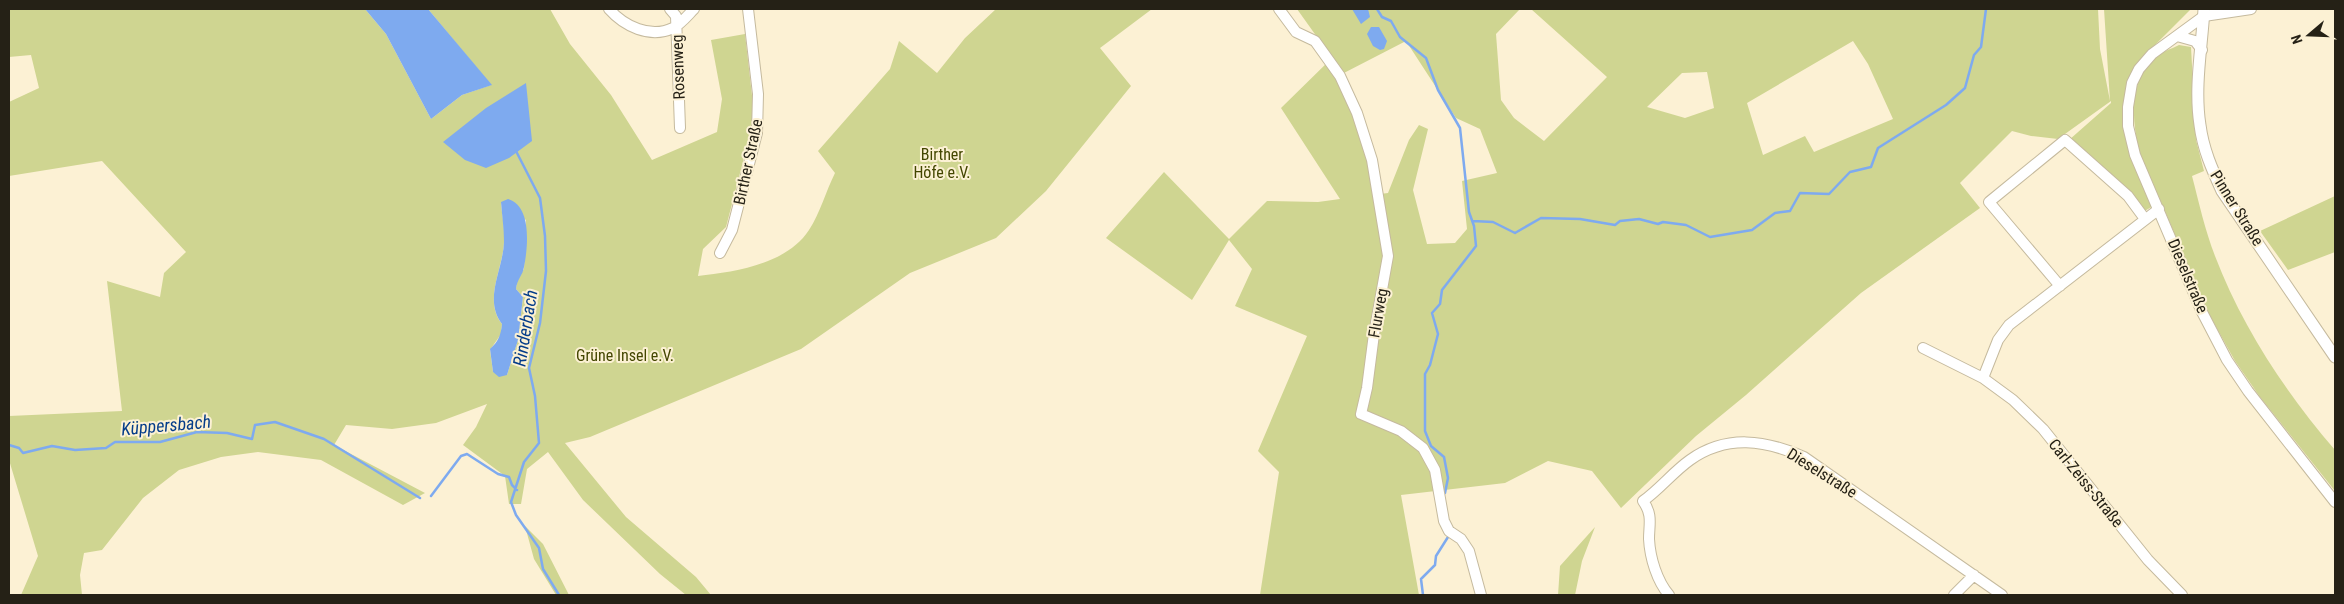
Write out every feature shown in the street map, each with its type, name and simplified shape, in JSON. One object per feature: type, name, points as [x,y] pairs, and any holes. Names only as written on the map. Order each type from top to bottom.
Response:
[{"type":"street","points":[[608,9],[622,21],[646,31],[666,30],[677,25],[694,9]]},
{"type":"street","name":"Rosenweg","points":[[670,9],[676,16],[677,25],[680,128]]},
{"type":"street","name":"Birther Straße","points":[[720,253],[732,230],[757,133],[758,94],[748,9]]},
{"type":"street","name":"Flurweg","points":[[1279,9],[1296,32],[1315,41],[1340,76],[1357,113],[1372,160],[1388,256],[1374,334],[1367,388],[1361,414],[1401,431],[1423,448],[1435,470],[1444,521],[1449,531],[1461,539],[1469,551],[1481,595]]},
{"type":"street","points":[[2204,13],[2251,9]]},
{"type":"street","name":"Dieselstraße","points":[[2204,13],[2177,36],[2167,41],[2139,69],[2132,83],[2128,107],[2132,143],[2201,310],[2227,360],[2248,391],[2335,502]]},
{"type":"street","name":"Pinner Straße","points":[[2204,13],[2199,124],[2210,165],[2222,191],[2335,358]]},
{"type":"street","points":[[2177,36],[2195,41],[2202,50]]},
{"type":"street","points":[[2060,286],[1989,202],[2064,140],[2128,196],[2145,219]]},
{"type":"street","points":[[1984,378],[1998,340],[2009,325],[2160,209]]},
{"type":"street","name":"Carl-Zeiss-Straße","points":[[1923,348],[1984,378],[2013,400],[2043,428],[2148,560],[2182,595]]},
{"type":"street","name":"Dieselstraße","points":[[1669,595],[1655,568],[1649,540],[1650,513],[1643,501],[1689,460],[1710,448],[1734,441],[1778,446],[1804,458],[2002,595]]},
{"type":"street","points":[[1954,595],[1974,575]]},
{"type":"green space","points":[[9,9],[365,9],[386,34],[431,119],[462,95],[491,85],[428,9],[550,9],[570,44],[611,95],[652,160],[717,132],[722,99],[711,40],[745,34],[754,113],[726,227],[703,249],[698,276],[744,269],[759,264],[788,251],[799,242],[813,223],[835,173],[818,151],[890,69],[899,41],[937,73],[965,38],[996,9],[1152,9],[1100,48],[1131,86],[1046,191],[996,238],[910,273],[801,349],[590,437],[565,443],[626,517],[696,577],[711,595],[686,595],[660,574],[583,500],[548,452],[527,469],[521,504],[509,504],[505,476],[463,445],[476,427],[487,404],[436,423],[392,429],[346,425],[334,445],[425,493],[403,505],[321,460],[258,452],[221,457],[179,470],[143,498],[102,550],[84,553],[80,575],[82,595],[21,595],[38,556],[9,460],[9,416],[122,411],[107,281],[160,297],[164,273],[186,252],[102,161],[9,176],[9,102],[39,88],[31,55],[9,57]],"holes":[[[501,203],[526,220],[524,269],[517,279],[516,289],[523,297],[518,340],[507,375],[493,372],[490,350],[501,334],[502,324],[494,305],[495,284],[504,242]]]},
{"type":"green space","points":[[1297,9],[1520,9],[1496,34],[1501,100],[1514,118],[1544,141],[1607,77],[1531,9],[2098,9],[2100,49],[2110,101],[2104,9],[2191,9],[2145,55],[2126,85],[2124,121],[2153,206],[2143,212],[2069,140],[2111,101],[2058,139],[2031,136],[2012,131],[1960,183],[1980,208],[1861,293],[1746,395],[1696,436],[1621,508],[1592,471],[1548,461],[1505,483],[1401,495],[1419,595],[1260,595],[1279,472],[1258,451],[1307,336],[1235,306],[1252,269],[1229,240],[1192,300],[1106,238],[1164,172],[1229,239],[1267,201],[1318,202],[1340,199],[1281,108],[1332,58]],"holes":[[[1406,41],[1456,118],[1480,129],[1497,173],[1462,181],[1467,229],[1455,243],[1427,244],[1413,190],[1428,129],[1419,125],[1409,140],[1388,193],[1380,194],[1340,75]],[[1853,41],[1868,64],[1893,119],[1814,152],[1805,136],[1763,155],[1747,103]],[[1707,72],[1714,108],[1685,118],[1647,107],[1682,73]]]},
{"type":"green space","points":[[2179,45],[2191,47],[2196,140],[2204,171],[2192,176],[2211,246],[2238,308],[2252,334],[2299,406],[2335,450],[2335,491],[2260,397],[2235,361],[2210,316],[2139,151],[2134,102],[2140,78],[2157,56]]},
{"type":"green space","points":[[2335,196],[2335,252],[2288,270],[2260,231]]},
{"type":"green space","points":[[525,526],[543,544],[569,595],[556,595],[534,559]]},
{"type":"green space","points":[[1595,527],[1582,561],[1575,595],[1558,595],[1560,566]]},
{"type":"water","points":[[365,9],[428,9],[492,85],[462,95],[431,119],[386,34]]},
{"type":"water","points":[[1352,9],[1368,9],[1370,17],[1361,24]]},
{"type":"water","points":[[1371,27],[1379,27],[1387,41],[1384,49],[1380,50],[1373,46],[1367,34]]},
{"type":"water","points":[[526,83],[532,141],[509,158],[486,168],[465,160],[443,142],[486,108]]},
{"type":"water","points":[[508,199],[516,203],[525,218],[527,249],[523,270],[516,289],[523,297],[518,340],[507,375],[499,377],[493,372],[490,349],[499,338],[502,324],[494,305],[494,294],[504,242],[501,202]]},
{"type":"waterway","points":[[1377,9],[1382,17],[1391,21],[1400,37],[1426,58],[1438,90],[1460,128],[1469,212],[1474,226],[1476,246],[1442,290],[1440,304],[1432,313],[1438,334],[1430,365],[1425,374],[1425,431],[1431,446],[1444,457],[1448,478],[1445,493]]},
{"type":"waterway","points":[[1473,221],[1493,222],[1515,233],[1541,218],[1580,219],[1615,225],[1620,221],[1639,219],[1658,224],[1663,222],[1686,225],[1710,237],[1752,230],[1775,213],[1790,211],[1800,193],[1829,194],[1850,172],[1871,167],[1878,148],[1946,105],[1965,88],[1974,55],[1981,47],[1986,9]]},
{"type":"waterway","name":"Rinderbach","points":[[516,151],[540,198],[545,236],[546,271],[540,323],[529,368],[535,396],[539,443],[524,462],[511,502],[516,515],[539,548],[543,569],[559,595]]},
{"type":"waterway","name":"Küppersbach","points":[[9,445],[19,448],[23,453],[52,446],[75,450],[106,448],[115,442],[160,442],[197,432],[227,433],[252,439],[255,425],[275,422],[324,439],[420,498]]},
{"type":"waterway","name":"Küppersbach","points":[[431,496],[461,456],[467,454],[498,474],[509,477],[512,485],[517,490]]},
{"type":"waterway","points":[[1423,595],[1421,579],[1435,565],[1436,556],[1448,537]]},
{"type":"park label","name":"Birther Höfe e.V.","points":[[942,163]]},
{"type":"park label","name":"Grüne Insel e.V.","points":[[625,355]]}]
